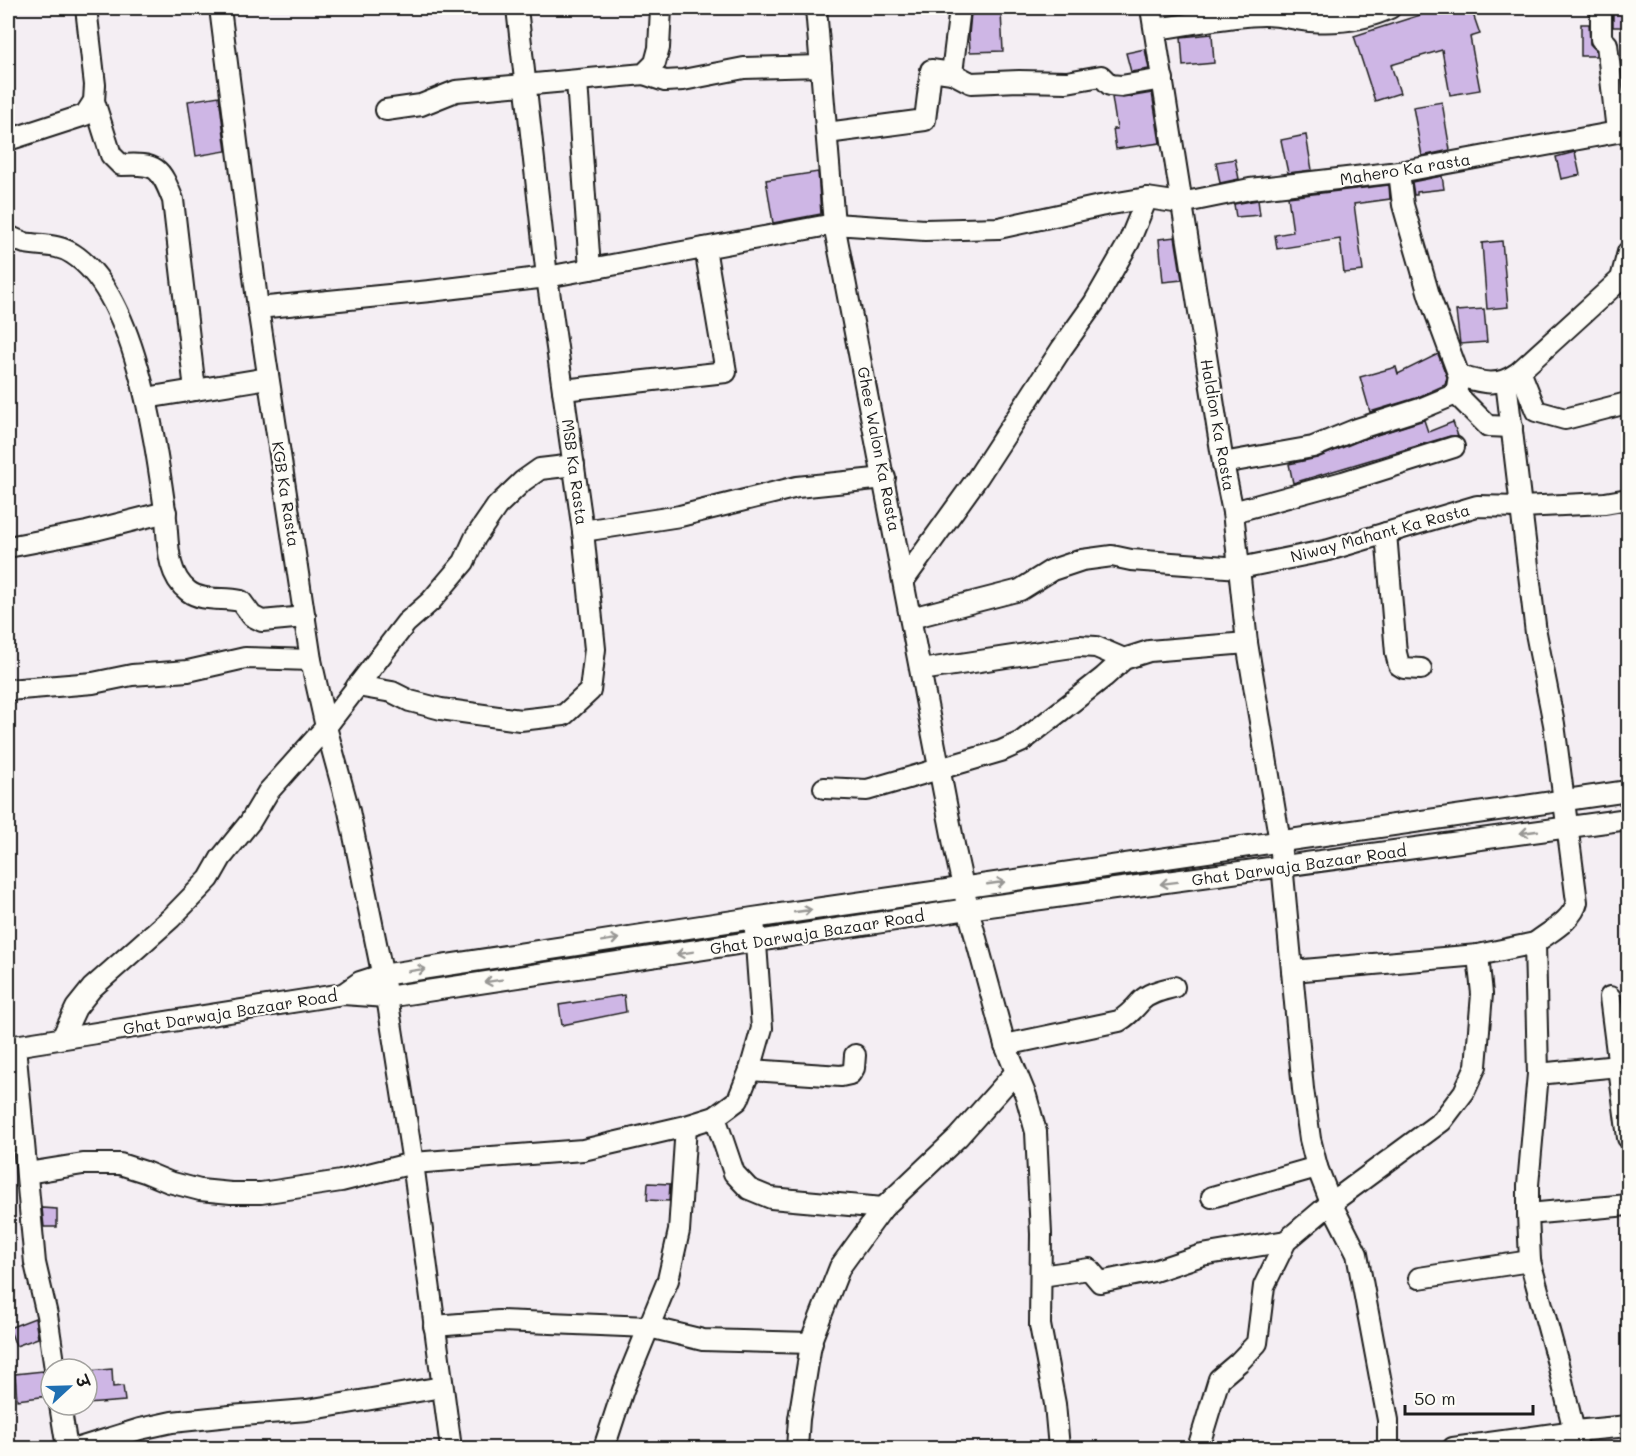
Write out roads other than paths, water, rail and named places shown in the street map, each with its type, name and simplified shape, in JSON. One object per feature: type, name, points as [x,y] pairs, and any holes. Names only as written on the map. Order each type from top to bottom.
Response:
[{"type":"street","points":[[86,8],[95,85],[94,101],[111,155],[121,165],[150,165],[161,174],[173,200],[195,390]]},
{"type":"street","name":"KGB Ka Rasta","points":[[220,8],[258,308],[311,660],[326,727],[349,811],[387,997],[413,1163],[451,1449]]},
{"type":"street","name":"MSB Ka Rasta","points":[[357,686],[392,692],[410,701],[441,709],[520,720],[564,716],[590,691],[595,649],[583,531],[547,277],[517,8]]},
{"type":"street","points":[[644,74],[655,63],[659,48],[661,8]]},
{"type":"street","name":"Ghee Walon Ka Rasta","points":[[816,8],[834,224],[963,888],[1005,1045],[1026,1096],[1036,1132],[1040,1204],[1040,1325],[1055,1404],[1059,1449]]},
{"type":"street","points":[[952,73],[960,8]]},
{"type":"street","name":"Haldion Ka Rasta","points":[[1151,8],[1223,463],[1233,512],[1247,643],[1280,842],[1303,1089],[1317,1167],[1331,1203],[1357,1254],[1388,1420],[1388,1449]]},
{"type":"street","points":[[1155,29],[1262,15],[1286,16],[1308,21],[1338,21],[1371,16],[1390,8]]},
{"type":"street","points":[[1601,8],[1601,39],[1607,44],[1623,130]]},
{"type":"street","points":[[386,110],[421,105],[456,91],[644,74],[665,81],[683,80],[744,68],[821,66]]},
{"type":"street","points":[[827,133],[925,120],[931,70],[952,73],[971,83],[1067,82],[1101,76],[1110,85],[1121,86],[1163,79]]},
{"type":"street","points":[[577,81],[590,269]]},
{"type":"street","points":[[8,140],[85,114],[94,101]]},
{"type":"street","name":"Mahero Ka rasta","points":[[258,308],[547,277],[834,224],[926,230],[999,228],[1147,198],[1181,203],[1250,189],[1399,172],[1623,130]]},
{"type":"street","points":[[1399,172],[1403,205],[1428,295],[1458,385],[1488,426],[1512,427]]},
{"type":"street","points":[[904,580],[978,477],[1094,303],[1129,242],[1147,198]]},
{"type":"street","points":[[8,236],[73,253],[100,280],[112,300],[137,364],[146,398],[166,512],[168,551],[177,579],[188,592],[202,597],[241,601],[252,616],[262,621],[305,617]]},
{"type":"street","points":[[563,390],[726,372],[705,248]]},
{"type":"street","points":[[1223,463],[1313,447],[1458,385],[1486,384],[1513,376],[1621,279],[1629,252]]},
{"type":"street","points":[[1513,376],[1536,411],[1564,419],[1627,403]]},
{"type":"street","points":[[1292,971],[1478,955],[1535,943],[1575,910],[1577,902],[1565,801],[1554,724],[1536,633],[1521,507],[1512,427],[1513,376]]},
{"type":"street","points":[[146,398],[268,378]]},
{"type":"street","points":[[1233,512],[1343,482],[1454,447]]},
{"type":"street","points":[[62,1038],[76,1008],[92,988],[171,918],[209,879],[221,858],[250,822],[268,792],[326,727],[406,623],[431,601],[464,562],[475,538],[497,506],[523,481],[540,469],[574,465]]},
{"type":"street","points":[[583,531],[680,516],[797,487],[885,478]]},
{"type":"street","name":"Niway Mahant Ka Rasta","points":[[911,618],[1020,590],[1052,570],[1082,560],[1112,555],[1131,560],[1239,568],[1329,550],[1477,506],[1521,507],[1629,500]]},
{"type":"street","points":[[8,547],[87,532],[166,512]]},
{"type":"street","points":[[1386,533],[1397,659],[1399,665],[1404,668],[1421,669]]},
{"type":"street","points":[[824,788],[867,790],[1001,751],[1021,742],[1124,659],[1149,651],[1247,643]]},
{"type":"street","points":[[921,670],[1079,646],[1096,647],[1124,659]]},
{"type":"street","points":[[8,690],[93,683],[132,675],[188,671],[245,658],[311,660]]},
{"type":"street","points":[[343,994],[360,982],[382,975],[753,918],[1629,791]]},
{"type":"street","name":"Ghat Darwaja Bazaar Road","points":[[11,1047],[343,994],[387,997],[968,909],[1629,819]]},
{"type":"street","points":[[27,1173],[83,1164],[120,1164],[169,1182],[200,1190],[231,1194],[261,1193],[341,1181],[413,1163],[583,1150],[715,1117],[738,1100],[750,1070],[762,1028],[753,918]]},
{"type":"street","points":[[1535,943],[1538,1074],[1528,1185],[1530,1261],[1576,1440]]},
{"type":"street","points":[[1198,1449],[1219,1379],[1257,1343],[1264,1286],[1286,1241],[1331,1203],[1442,1121],[1464,1092],[1476,1066],[1477,1057],[1482,994],[1478,955]]},
{"type":"street","points":[[1005,1045],[1119,1021],[1129,1015],[1142,1000],[1174,987]]},
{"type":"street","points":[[1610,997],[1624,1066],[1629,1137]]},
{"type":"street","points":[[11,1047],[27,1173],[35,1263],[53,1357]]},
{"type":"street","points":[[750,1070],[841,1076],[850,1074],[854,1068],[855,1055]]},
{"type":"street","points":[[1538,1074],[1624,1066]]},
{"type":"street","points":[[797,1449],[798,1419],[812,1343],[840,1267],[883,1208],[919,1176],[1015,1073]]},
{"type":"street","points":[[715,1117],[734,1173],[749,1189],[771,1198],[883,1208]]},
{"type":"street","points":[[604,1449],[623,1390],[668,1280],[679,1231],[686,1126]]},
{"type":"street","points":[[1212,1197],[1317,1167]]},
{"type":"street","points":[[1528,1214],[1629,1205]]},
{"type":"street","points":[[1041,1276],[1089,1269],[1100,1282],[1154,1271],[1202,1255],[1286,1241]]},
{"type":"street","points":[[1419,1278],[1530,1261]]},
{"type":"street","points":[[434,1326],[499,1321],[649,1327],[703,1340],[812,1343]]},
{"type":"street","points":[[79,1449],[172,1422],[308,1410],[442,1387]]},
{"type":"street","points":[[62,1417],[67,1449]]},
{"type":"street","points":[[1453,1449],[1576,1440],[1629,1426]]}]
